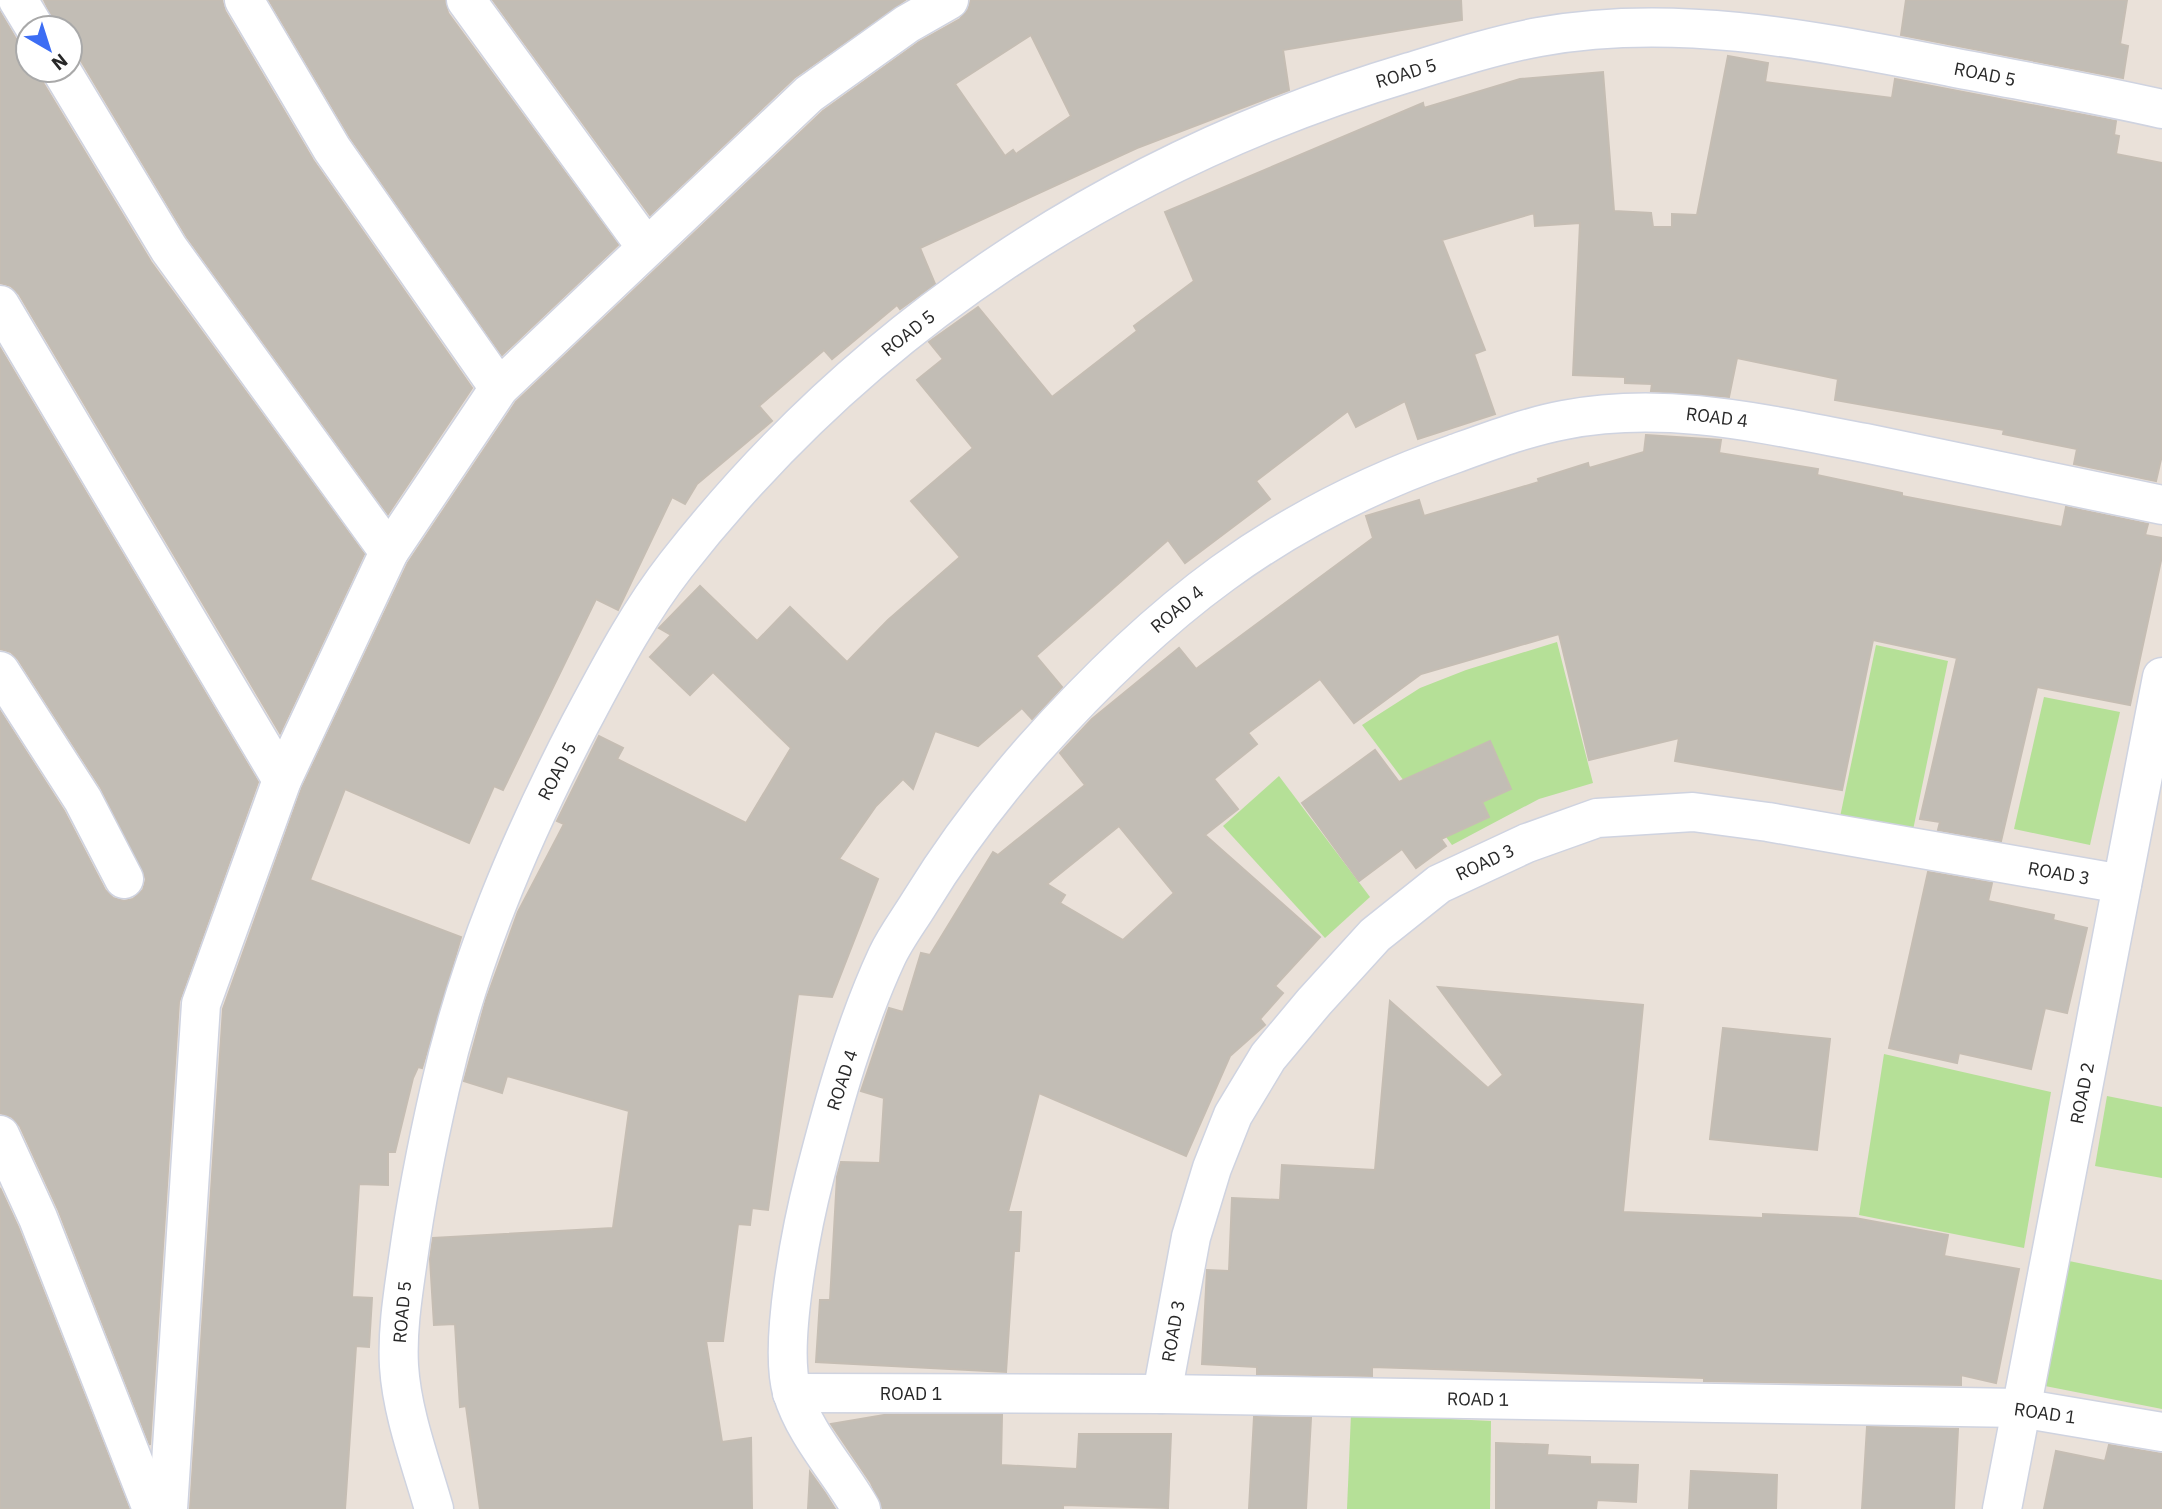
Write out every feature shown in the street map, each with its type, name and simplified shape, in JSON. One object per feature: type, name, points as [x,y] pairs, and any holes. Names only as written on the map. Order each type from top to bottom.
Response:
[{"type":"street","points":[[244,0],[332,149],[499,388]]},
{"type":"street","points":[[466,0],[646,247]]},
{"type":"street","points":[[168,1509],[201,1004],[282,780],[389,552],[499,388],[809,94],[908,24],[949,0]]},
{"type":"street","name":"ROAD 5","points":[[434,1509],[399,1371],[402,1301],[424,1160],[449,1048],[481,942],[514,856],[628,634],[675,566],[737,494],[795,429],[858,372],[1009,256],[1158,169],[1248,128],[1342,92],[1540,37],[1626,28],[1727,28],[1913,60],[2162,109]]},
{"type":"street","points":[[69,84],[169,249],[389,552]]},
{"type":"street","points":[[0,305],[282,780]]},
{"type":"street","name":"ROAD 4","points":[[861,1509],[815,1440],[792,1392],[788,1371],[795,1273],[810,1195],[828,1123],[862,1019],[888,953],[985,804],[1088,688],[1181,602],[1261,545],[1329,507],[1407,470],[1560,421],[1624,411],[1733,418],[1978,465],[2162,505]]},
{"type":"street","points":[[0,671],[83,800],[124,879]]},
{"type":"street","name":"ROAD 2","points":[[2002,1509],[2162,677]]},
{"type":"street","name":"ROAD 3","points":[[1162,1394],[1191,1237],[1212,1168],[1233,1115],[1268,1057],[1314,1002],[1375,935],[1439,884],[1527,843],[1597,818],[1693,812],[1768,822],[2122,884]]},
{"type":"street","points":[[0,1135],[38,1218],[152,1509]]},
{"type":"street","name":"ROAD 1","points":[[792,1392],[1162,1394],[2020,1408],[2162,1432]]},
{"type":"green space","points":[[1557,642],[1593,783],[1539,799],[1452,845],[1362,725],[1420,688],[1466,670]]},
{"type":"green space","points":[[1876,645],[1948,661],[1913,830],[1840,817]]},
{"type":"green space","points":[[2044,697],[2120,712],[2090,845],[2014,829]]},
{"type":"green space","points":[[1279,776],[1370,897],[1325,938],[1223,826]]},
{"type":"green space","points":[[1884,1054],[2051,1092],[2024,1248],[1859,1215]]},
{"type":"green space","points":[[2107,1096],[2162,1107],[2162,1178],[2095,1166]]},
{"type":"green space","points":[[2069,1261],[2162,1280],[2162,1409],[2045,1386]]},
{"type":"green space","points":[[1351,1414],[1491,1421],[1490,1509],[1347,1509]]},
{"type":"building","points":[[44,0],[222,0],[225,11],[313,160],[472,388],[388,514],[187,237],[84,66],[84,14],[50,14]]},
{"type":"building","points":[[269,0],[445,0],[448,13],[618,245],[502,355],[350,137]]},
{"type":"building","points":[[493,0],[905,0],[794,78],[650,215]]},
{"type":"building","points":[[971,0],[1461,0],[1462,20],[1283,50],[1289,90],[1137,148],[920,248],[935,284],[900,309],[897,305],[832,359],[824,350],[759,406],[772,421],[697,484],[685,504],[672,497],[618,610],[596,599],[503,790],[494,786],[469,843],[345,789],[310,880],[461,937],[422,1068],[418,1067],[413,1078],[395,1152],[388,1152],[388,1185],[359,1184],[352,1297],[372,1298],[369,1347],[356,1346],[345,1509],[190,1509],[223,1009],[302,788],[408,563],[516,402],[823,111],[919,42],[960,19],[968,10]],"holes":[[[1031,35],[1071,116],[1016,154],[1013,150],[1005,156],[955,84]]]},
{"type":"building","points":[[1906,0],[2127,0],[2120,44],[2128,46],[2123,78],[1901,35]]},
{"type":"building","points":[[0,12],[14,36],[14,84],[44,84],[151,262],[364,554],[280,733],[19,294],[11,286],[0,283]]},
{"type":"building","points":[[1728,56],[1768,63],[1765,82],[1892,98],[1895,79],[2116,121],[2114,135],[2119,136],[2116,154],[2162,163],[2162,455],[2156,481],[2074,464],[2077,449],[2003,434],[2004,430],[1835,400],[1838,379],[1737,358],[1729,397],[1651,391],[1652,384],[1625,383],[1625,377],[1573,375],[1580,223],[1535,226],[1534,213],[1442,240],[1485,350],[1474,354],[1495,414],[1418,439],[1405,401],[1356,427],[1348,411],[1256,481],[1270,499],[1185,563],[1168,540],[1036,656],[1062,687],[1032,719],[1022,708],[978,746],[935,731],[913,789],[903,779],[876,806],[839,859],[878,879],[832,997],[798,994],[768,1210],[752,1208],[750,1225],[738,1224],[723,1341],[706,1341],[722,1442],[751,1438],[752,1509],[480,1509],[466,1406],[460,1407],[455,1324],[434,1325],[430,1259],[433,1238],[613,1228],[629,1111],[507,1076],[502,1093],[464,1081],[486,1000],[518,912],[564,824],[557,821],[599,736],[623,748],[617,759],[746,823],[791,748],[713,672],[690,695],[650,657],[671,635],[659,628],[700,586],[757,641],[790,607],[847,662],[888,620],[960,557],[911,501],[973,448],[917,380],[943,359],[929,342],[978,307],[1052,397],[1137,331],[1134,326],[1194,281],[1165,212],[1423,103],[1424,108],[1520,79],[1603,72],[1614,211],[1651,213],[1653,227],[1672,227],[1672,214],[1697,215]]},
{"type":"building","points":[[0,348],[258,782],[179,1002],[150,1445],[58,1209],[20,1126],[12,1117],[0,1113],[0,711],[64,811],[105,890],[113,898],[124,901],[133,899],[143,890],[146,879],[101,788],[18,659],[11,652],[0,649]]},
{"type":"building","points":[[1646,435],[1721,440],[1719,453],[1818,469],[1817,475],[1902,493],[1902,496],[2062,527],[2066,507],[2148,524],[2145,535],[2162,538],[2162,556],[2130,705],[2037,687],[2001,841],[1938,830],[1940,822],[1920,819],[1957,658],[1873,640],[1842,790],[1675,761],[1679,738],[1589,760],[1559,634],[1421,674],[1354,723],[1320,679],[1248,733],[1257,744],[1214,779],[1238,809],[1205,835],[1320,937],[1275,986],[1283,993],[1260,1019],[1265,1025],[1230,1056],[1186,1156],[1039,1093],[1008,1212],[1021,1212],[1019,1251],[1014,1251],[1006,1372],[816,1362],[820,1300],[830,1300],[837,1177],[841,1162],[880,1163],[884,1098],[861,1091],[889,1008],[903,1012],[921,953],[930,955],[993,852],[998,855],[1085,785],[1060,753],[1092,719],[1179,648],[1196,669],[1373,538],[1366,516],[1419,500],[1424,516],[1539,482],[1538,479],[1588,463],[1589,468],[1644,452]],"holes":[[[1119,826],[1174,893],[1123,940],[1060,903],[1065,895],[1047,884]]]},
{"type":"building","points":[[1490,741],[1511,789],[1482,802],[1489,817],[1441,839],[1446,846],[1416,868],[1402,849],[1359,881],[1302,803],[1375,750],[1399,782]]},
{"type":"building","points":[[1928,872],[1992,883],[1988,901],[2054,915],[2053,920],[2087,928],[2067,1013],[2045,1008],[2031,1069],[1959,1053],[1957,1063],[1889,1048]]},
{"type":"building","points":[[1438,987],[1643,1005],[1623,1212],[1763,1218],[1763,1214],[1855,1218],[1948,1235],[1944,1256],[2019,1269],[1996,1383],[1961,1375],[1961,1385],[1704,1381],[1704,1378],[1372,1367],[1372,1376],[1257,1374],[1257,1367],[1202,1364],[1207,1270],[1229,1271],[1232,1198],[1280,1200],[1282,1165],[1375,1170],[1390,1001],[1488,1088],[1503,1075]]},
{"type":"building","points":[[1723,1028],[1830,1039],[1817,1150],[1710,1139]]},
{"type":"building","points":[[0,1188],[18,1227],[129,1509],[0,1509]]},
{"type":"building","points":[[884,1415],[1002,1415],[1001,1465],[1077,1469],[1079,1434],[1171,1434],[1168,1508],[1063,1505],[1063,1509],[883,1509],[871,1483],[831,1424]]},
{"type":"building","points":[[1254,1417],[1311,1418],[1306,1509],[1249,1509]]},
{"type":"building","points":[[1867,1427],[1958,1429],[1954,1509],[1862,1509]]},
{"type":"building","points":[[1496,1443],[1548,1445],[1547,1455],[1590,1457],[1590,1464],[1638,1465],[1636,1502],[1597,1500],[1596,1509],[1496,1509]]},
{"type":"building","points":[[2109,1445],[2162,1454],[2162,1509],[2044,1509],[2056,1451],[2105,1461]]},
{"type":"building","points":[[1691,1471],[1777,1475],[1776,1509],[1689,1509]]},
{"type":"building","points":[[810,1472],[825,1493],[835,1509],[808,1509]]}]
